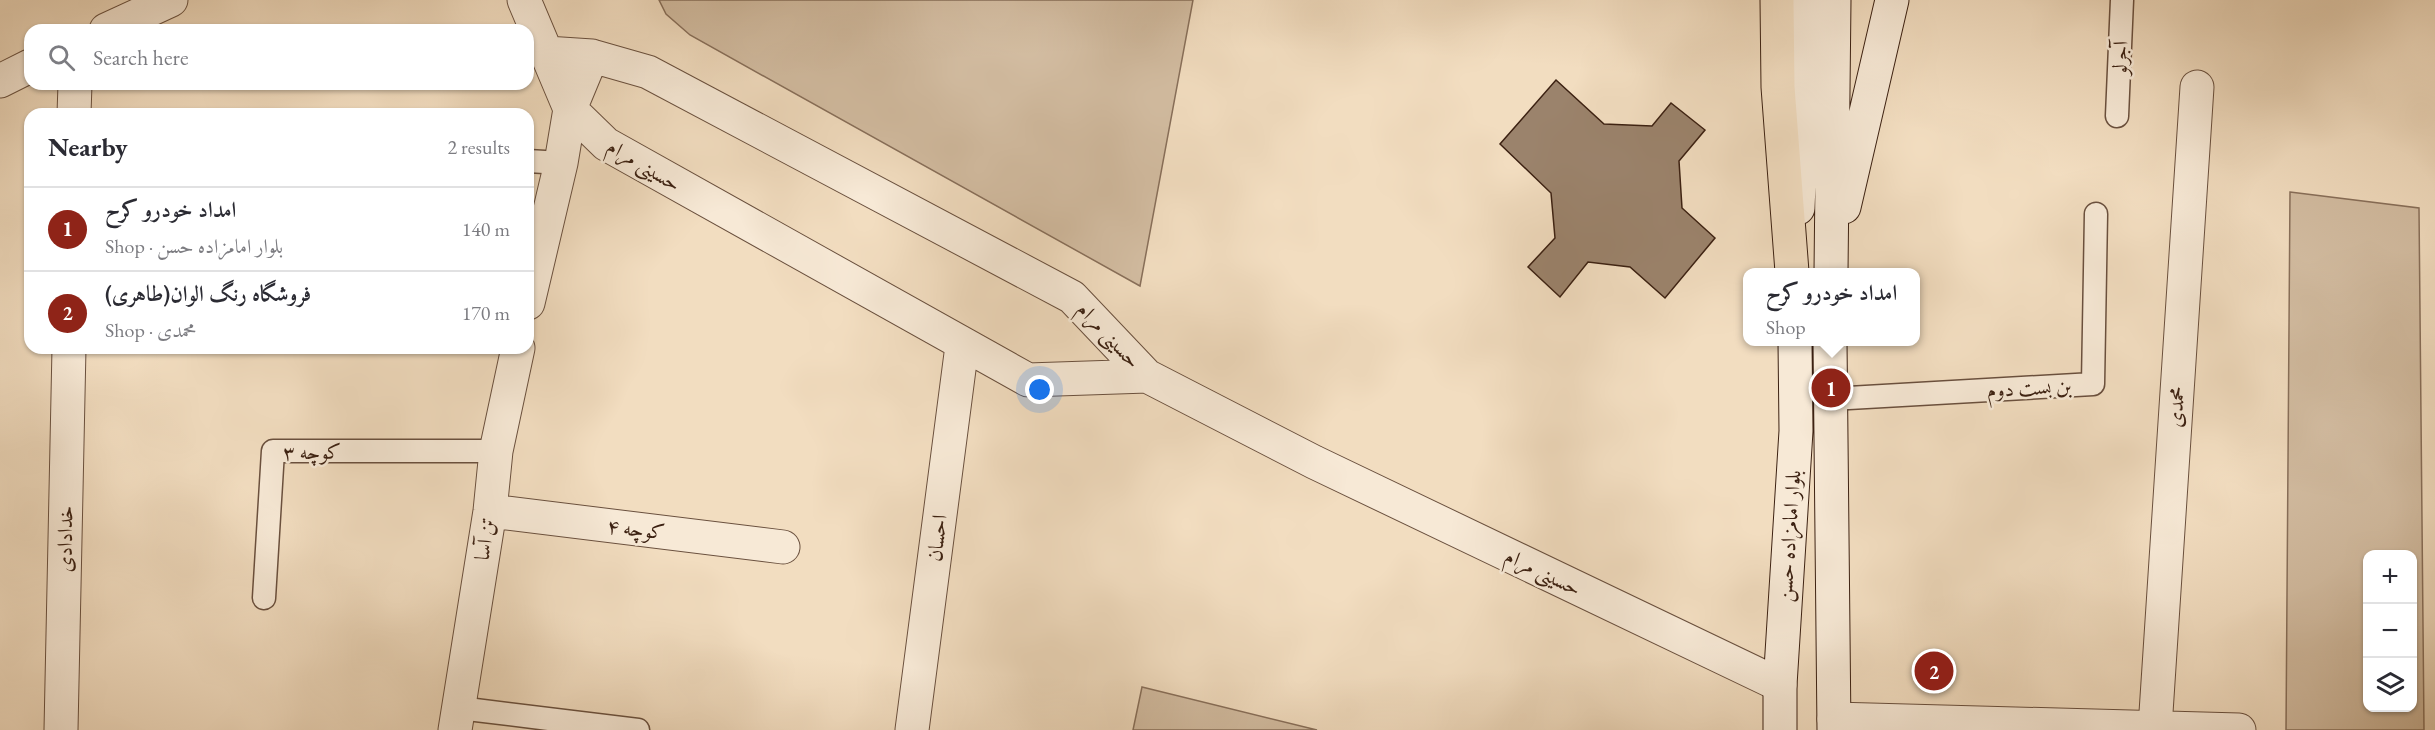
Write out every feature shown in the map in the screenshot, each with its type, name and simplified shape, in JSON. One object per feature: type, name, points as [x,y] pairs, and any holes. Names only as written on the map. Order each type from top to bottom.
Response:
[{"type":"highway","points":[[1778,0],[1778,87],[1794,268]]},
{"type":"street","points":[[119,24],[171,0]]},
{"type":"street","points":[[524,0],[534,24]]},
{"type":"street","points":[[1794,268],[1807,0]]},
{"type":"street","points":[[1832,261],[1834,0]]},
{"type":"street","points":[[1832,261],[1856,168],[1892,0]]},
{"type":"street","points":[[534,24],[546,53]]},
{"type":"street","name":"حسینی مرام","points":[[1147,376],[1028,380],[962,346],[606,144],[570,109],[546,53],[592,56],[648,72],[1072,297],[1147,376],[1314,462],[1780,685]]},
{"type":"street","points":[[534,275],[561,163],[570,109],[592,56]]},
{"type":"street","points":[[0,81],[24,69]]},
{"type":"street","name":"محمدی","points":[[2155,728],[2197,87]]},
{"type":"street","points":[[74,108],[75,90]]},
{"type":"street","name":"احسان","points":[[912,730],[962,346]]},
{"type":"street","name":"بلوار امامزاده حسن","points":[[1780,730],[1780,685],[1796,431],[1795,346]]},
{"type":"street","name":"بلوار امامزاده حسن","points":[[1830,346],[1834,725]]},
{"type":"street","name":"خدادادی","points":[[61,730],[69,354]]},
{"type":"street","name":"تن آسا","points":[[457,719],[490,512],[496,451],[517,354]]},
{"type":"street","name":"کوچه ۴","points":[[490,512],[783,546]]},
{"type":"street","points":[[1834,725],[2240,730]]},
{"type":"lane","name":"آجرلو","points":[[2117,116],[2122,0]]},
{"type":"lane","points":[[534,161],[561,163]]},
{"type":"lane","name":"بن بست دوم","points":[[1831,399],[2093,384],[2096,214]]},
{"type":"lane","name":"کوچه ۳","points":[[264,598],[273,451],[496,451]]},
{"type":"lane","points":[[457,719],[638,730]]},
{"type":"shaded area","points":[[659,0],[1193,0],[1140,286],[690,35],[666,14]]},
{"type":"shaded area","points":[[2290,192],[2419,208],[2424,730],[2286,730]]},
{"type":"shaded area","points":[[1142,687],[1317,730],[1133,730]]},
{"type":"building","points":[[1556,80],[1604,124],[1652,126],[1671,103],[1705,130],[1679,161],[1682,208],[1715,238],[1665,298],[1630,267],[1588,262],[1560,297],[1528,267],[1555,238],[1551,193],[1500,144]]},
{"type":"place","name":"امداد خودرو کرح","points":[[1831,388]]},
{"type":"place","name":"فروشگاه رنگ الوان(طاهری)","points":[[1934,671]]}]
